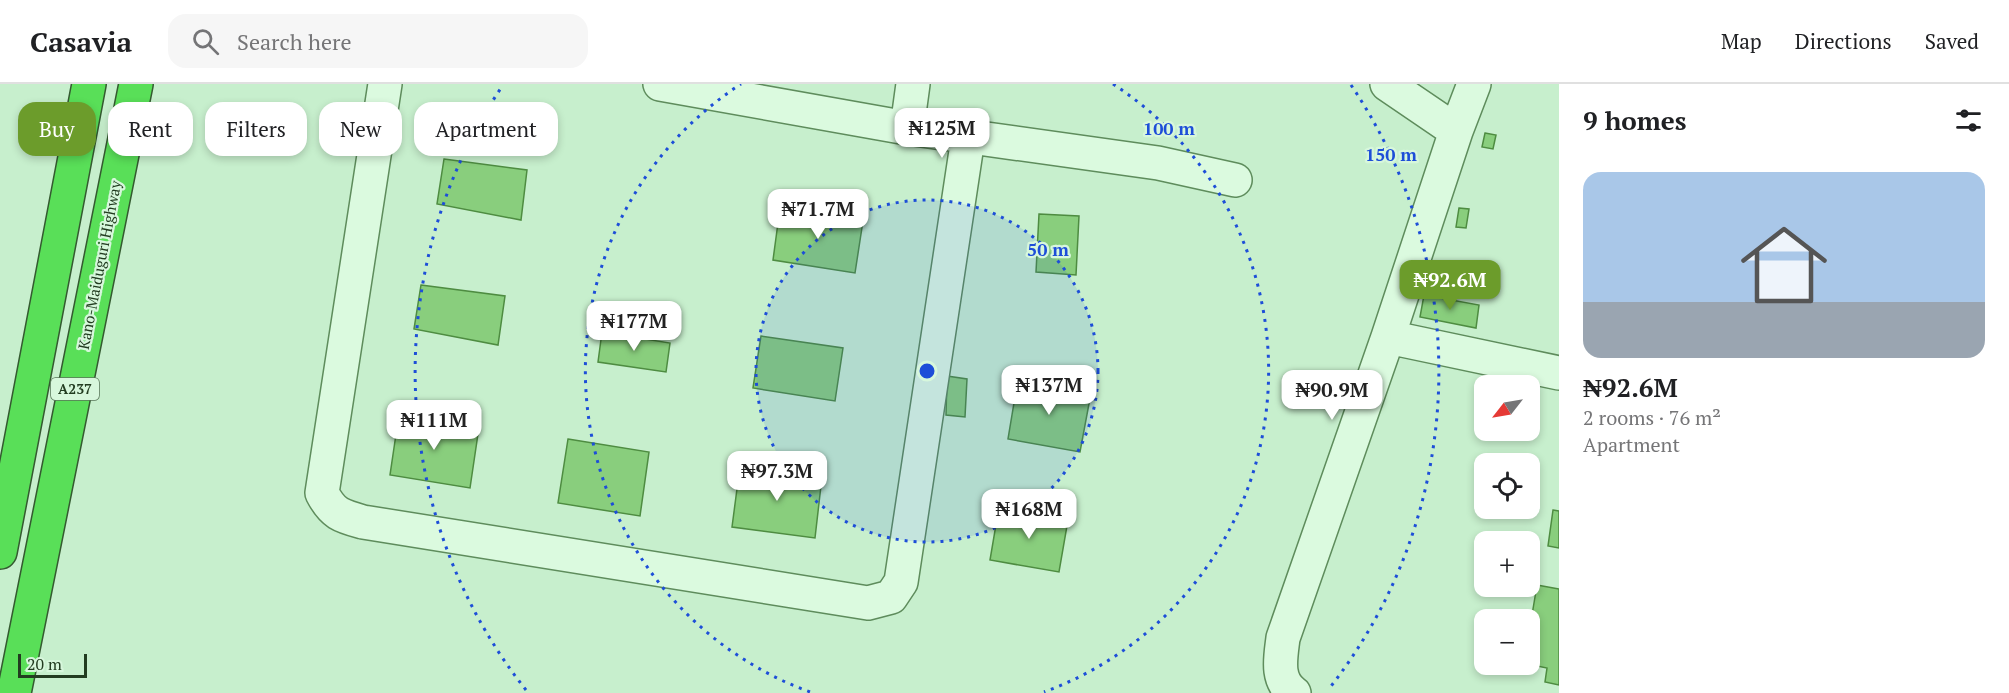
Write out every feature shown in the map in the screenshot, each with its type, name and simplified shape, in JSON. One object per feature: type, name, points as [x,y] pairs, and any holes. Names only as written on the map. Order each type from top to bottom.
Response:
[{"type":"highway","name":"A237","points":[[0,552],[5,501],[89,84]]},
{"type":"highway","name":"Kano-Maiduguri Highway","points":[[14,693],[136,84]]},
{"type":"street","points":[[385,84],[322,493],[328,505],[339,515],[363,522],[868,603],[891,597],[901,582],[968,138]]},
{"type":"street","points":[[660,84],[968,138],[1158,164],[1234,180]]},
{"type":"street","points":[[907,128],[913,84]]},
{"type":"street","points":[[1387,84],[1456,131]]},
{"type":"street","points":[[1294,693],[1290,690],[1279,669],[1283,638],[1474,84]]},
{"type":"street","points":[[1388,337],[1559,373]]},
{"type":"building","points":[[1485,133],[1496,135],[1493,149],[1482,147]]},
{"type":"building","points":[[444,159],[527,170],[521,220],[437,204]]},
{"type":"building","points":[[780,208],[863,221],[855,273],[773,260]]},
{"type":"building","points":[[1459,208],[1469,209],[1466,228],[1456,227]]},
{"type":"building","points":[[1039,214],[1079,216],[1076,275],[1036,272]]},
{"type":"building","points":[[421,285],[505,296],[498,345],[414,329]]},
{"type":"building","points":[[1424,295],[1479,305],[1476,328],[1420,317]]},
{"type":"building","points":[[602,332],[670,343],[666,372],[598,362]]},
{"type":"building","points":[[761,336],[843,348],[835,401],[753,388]]},
{"type":"building","points":[[947,376],[967,379],[965,417],[946,415]]},
{"type":"building","points":[[1018,379],[1091,393],[1080,452],[1008,439]]},
{"type":"building","points":[[399,414],[479,427],[470,488],[390,475]]},
{"type":"building","points":[[568,439],[649,452],[640,516],[558,503]]},
{"type":"building","points":[[740,466],[822,477],[815,538],[732,527]]},
{"type":"building","points":[[999,507],[1068,520],[1059,572],[990,560]]},
{"type":"building","points":[[1553,510],[1559,511],[1559,548],[1548,546]]},
{"type":"building","points":[[1540,586],[1559,589],[1559,685],[1545,682],[1547,668],[1540,667],[1540,609],[1533,609],[1535,597],[1540,597]]}]
